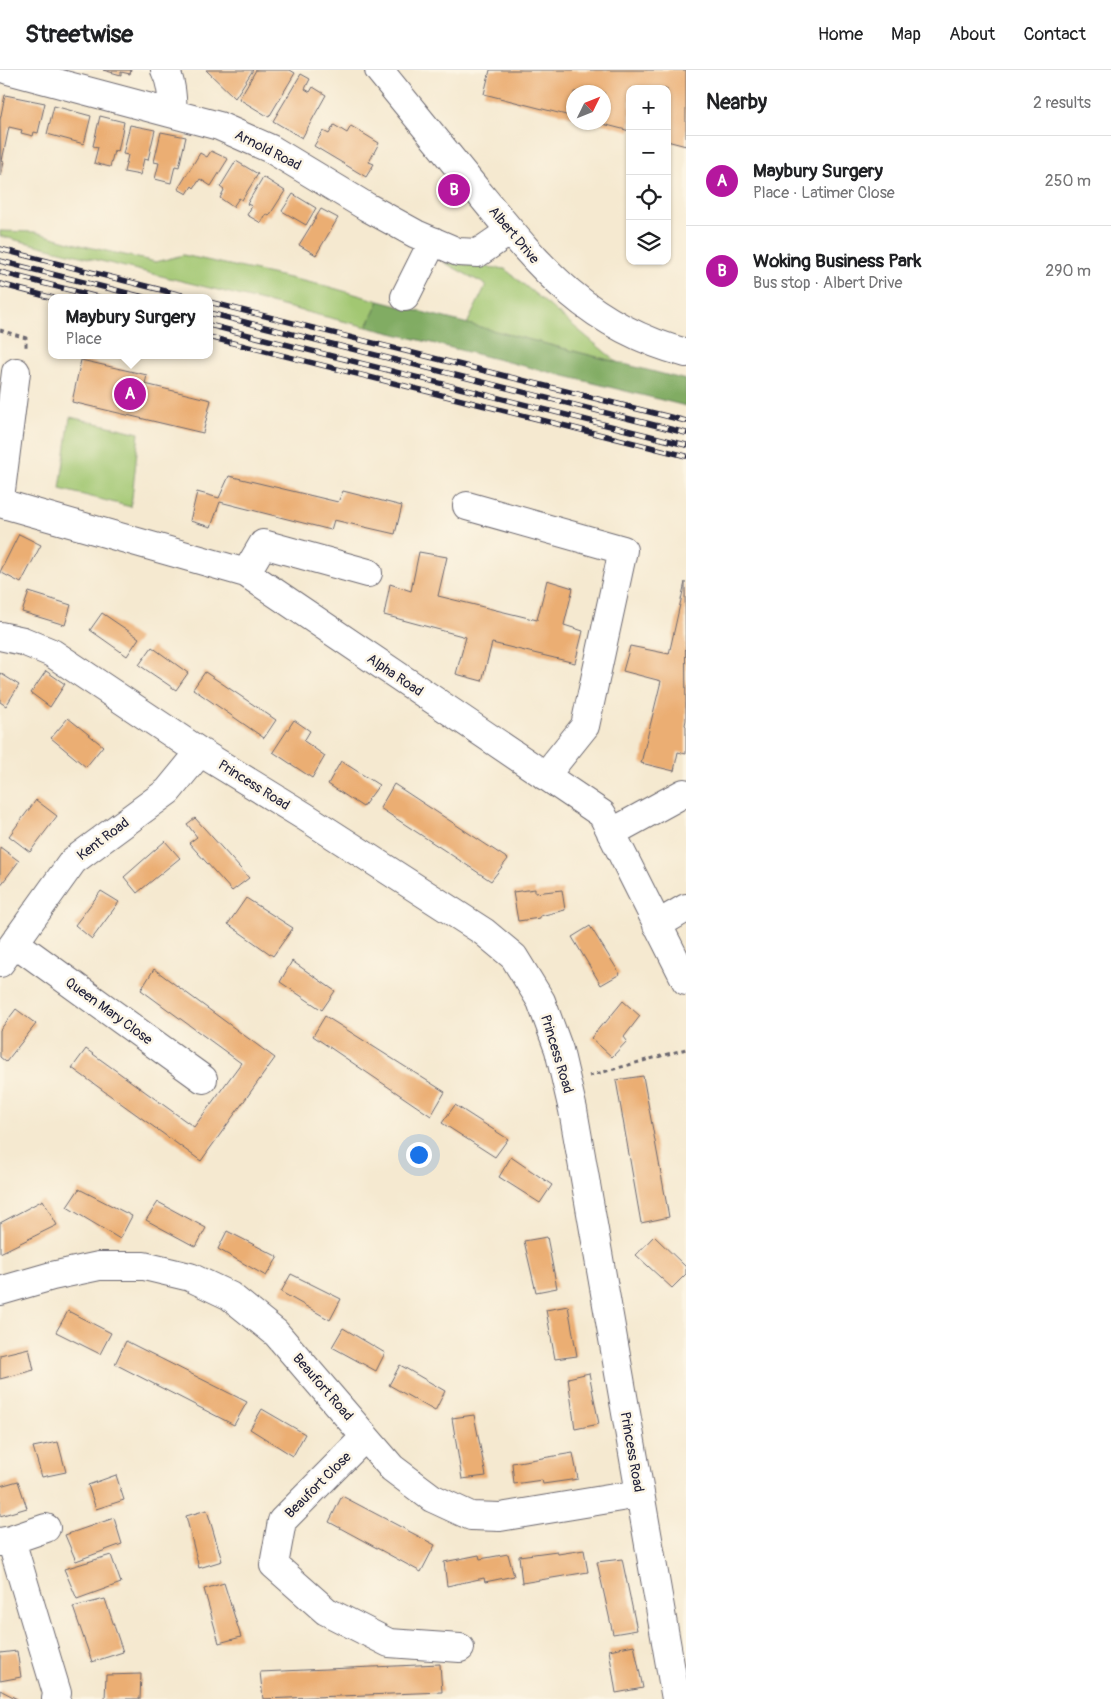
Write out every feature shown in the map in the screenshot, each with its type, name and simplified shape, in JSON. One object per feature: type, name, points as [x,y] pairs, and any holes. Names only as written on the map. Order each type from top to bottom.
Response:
[{"type":"street","name":"Arnold Road","points":[[8,70],[220,126],[271,149],[416,234],[458,252],[478,252],[510,231]]},
{"type":"street","points":[[166,70],[170,84],[173,113]]},
{"type":"street","name":"Albert Drive","points":[[379,70],[510,231],[552,278],[593,311],[617,326],[666,348],[686,353]]},
{"type":"street","points":[[405,296],[433,241]]},
{"type":"street","points":[[0,498],[3,461],[16,372]]},
{"type":"street","name":"Alpha Road","points":[[0,504],[246,573],[602,814],[686,981]]},
{"type":"street","points":[[467,506],[623,550],[585,726],[545,776]]},
{"type":"street","points":[[246,573],[262,544],[368,573]]},
{"type":"street","name":"Princess Road","points":[[0,636],[23,641],[52,653],[200,752],[304,816],[484,932],[514,957],[541,1001],[559,1050],[567,1083],[577,1130],[676,1699]]},
{"type":"street","name":"Kent Road","points":[[7,953],[73,861],[168,791],[200,752]]},
{"type":"street","points":[[611,833],[684,793],[686,794]]},
{"type":"street","points":[[657,924],[686,908]]},
{"type":"street","name":"Queen Mary Close","points":[[7,953],[203,1078]]},
{"type":"street","name":"Beaufort Road","points":[[0,1291],[52,1276],[99,1266],[144,1266],[190,1277],[230,1296],[276,1333],[392,1468],[432,1498],[471,1516],[500,1517],[639,1494]]},
{"type":"street","name":"Beaufort Close","points":[[365,1437],[282,1520],[274,1565],[326,1611],[389,1643],[460,1648]]},
{"type":"street","points":[[46,1528],[5,1541],[57,1693],[56,1699]]},
{"type":"path","points":[[567,1083],[686,1049]]},
{"type":"green space","points":[[0,231],[35,232],[84,246],[156,262],[183,255],[326,286],[379,301],[367,327],[0,236]]},
{"type":"green space","points":[[443,262],[505,269],[617,362],[467,324],[486,285]]},
{"type":"green space","points":[[379,301],[686,380],[686,406],[367,327]]},
{"type":"green space","points":[[70,417],[139,433],[131,507],[60,489]]},
{"type":"building","points":[[103,70],[131,70],[130,74],[121,72],[121,75]]},
{"type":"building","points":[[206,70],[253,70],[235,98]]},
{"type":"building","points":[[256,70],[290,70],[295,73],[269,117],[239,99]]},
{"type":"building","points":[[490,70],[686,70],[686,146],[671,142],[671,85],[626,85],[626,130],[611,126],[611,85],[566,85],[566,115],[484,94]]},
{"type":"building","points":[[301,74],[310,79],[305,89],[310,92],[313,87],[326,95],[302,138],[273,121]]},
{"type":"building","points":[[5,95],[45,103],[38,133],[34,132],[33,136],[21,133],[22,130],[9,127],[1,176],[0,120]]},
{"type":"building","points":[[54,106],[91,116],[84,144],[47,134]]},
{"type":"building","points":[[100,116],[124,122],[118,152],[114,151],[110,167],[94,163],[98,147],[93,146]]},
{"type":"building","points":[[130,125],[155,130],[148,160],[144,159],[140,175],[124,172],[128,155],[123,154]]},
{"type":"building","points":[[334,125],[347,133],[351,126],[379,143],[369,162],[374,164],[366,177],[314,146],[323,131],[329,134]]},
{"type":"building","points":[[161,132],[186,137],[179,167],[175,166],[171,183],[155,179],[159,163],[154,162]]},
{"type":"building","points":[[211,151],[228,159],[211,186],[200,179],[187,194],[178,189],[200,153],[207,157]]},
{"type":"building","points":[[236,161],[258,174],[242,200],[239,198],[233,207],[220,198],[224,190],[220,187]]},
{"type":"building","points":[[263,177],[285,191],[269,216],[266,214],[261,223],[247,215],[252,206],[247,204]]},
{"type":"building","points":[[293,194],[316,208],[306,225],[282,211]]},
{"type":"building","points":[[321,209],[338,218],[316,255],[299,245]]},
{"type":"building","points":[[81,360],[147,375],[145,384],[211,400],[203,433],[72,402]]},
{"type":"building","points":[[229,476],[338,502],[343,491],[402,506],[395,534],[334,520],[331,530],[220,502],[211,527],[190,521],[197,492],[219,498]]},
{"type":"building","points":[[19,534],[41,545],[21,583],[0,572]]},
{"type":"building","points":[[419,552],[447,557],[438,596],[537,620],[547,580],[573,588],[564,625],[583,631],[575,663],[492,643],[482,681],[456,674],[466,637],[384,615],[390,584],[411,591]]},
{"type":"building","points":[[685,582],[686,754],[678,752],[674,771],[641,763],[661,681],[623,671],[630,646],[669,654]]},
{"type":"building","points":[[29,592],[71,605],[65,625],[22,612]]},
{"type":"building","points":[[102,613],[139,638],[127,656],[90,630]]},
{"type":"building","points":[[152,647],[188,673],[176,690],[139,665]]},
{"type":"building","points":[[46,671],[65,684],[50,707],[31,693]]},
{"type":"building","points":[[205,672],[276,720],[264,738],[193,689]]},
{"type":"building","points":[[0,673],[19,685],[6,706],[0,702]]},
{"type":"building","points":[[68,718],[103,746],[86,767],[51,738]]},
{"type":"building","points":[[294,720],[310,731],[304,741],[325,756],[312,778],[273,752]]},
{"type":"building","points":[[341,761],[379,785],[363,807],[328,784]]},
{"type":"building","points":[[394,784],[508,859],[491,881],[380,808]]},
{"type":"building","points":[[36,800],[57,816],[30,852],[9,836]]},
{"type":"building","points":[[195,818],[249,878],[232,891],[189,843],[197,837],[187,824]]},
{"type":"building","points":[[165,841],[180,858],[137,893],[124,877]]},
{"type":"building","points":[[0,847],[19,861],[0,886]]},
{"type":"building","points":[[535,889],[535,893],[562,890],[565,910],[540,916],[540,918],[518,921],[513,892]]},
{"type":"building","points":[[101,891],[119,902],[92,939],[75,925]]},
{"type":"building","points":[[246,898],[293,928],[273,956],[228,924]]},
{"type":"building","points":[[590,926],[620,974],[601,985],[572,937]]},
{"type":"building","points":[[292,961],[335,991],[322,1010],[280,982]]},
{"type":"building","points":[[154,969],[275,1058],[201,1161],[72,1068],[86,1049],[194,1127],[241,1063],[141,990]]},
{"type":"building","points":[[623,1001],[640,1016],[624,1037],[627,1041],[612,1057],[591,1038]]},
{"type":"building","points":[[16,1009],[36,1024],[6,1062],[0,1057],[0,1030]]},
{"type":"building","points":[[325,1016],[445,1092],[431,1116],[313,1036]]},
{"type":"building","points":[[643,1076],[669,1217],[641,1223],[616,1080]]},
{"type":"building","points":[[455,1105],[508,1139],[495,1157],[442,1123]]},
{"type":"building","points":[[511,1157],[552,1185],[540,1203],[499,1177]]},
{"type":"building","points":[[79,1189],[132,1216],[120,1239],[67,1207]]},
{"type":"building","points":[[43,1200],[57,1225],[0,1253],[0,1223]]},
{"type":"building","points":[[158,1202],[206,1228],[196,1247],[146,1220]]},
{"type":"building","points":[[227,1231],[278,1257],[266,1276],[218,1249]]},
{"type":"building","points":[[654,1236],[686,1267],[686,1274],[672,1288],[636,1255]]},
{"type":"building","points":[[547,1237],[557,1288],[536,1292],[524,1241]]},
{"type":"building","points":[[291,1274],[341,1299],[330,1320],[281,1292]]},
{"type":"building","points":[[568,1306],[577,1356],[555,1359],[546,1310]]},
{"type":"building","points":[[68,1311],[111,1333],[100,1354],[56,1332]]},
{"type":"building","points":[[343,1328],[385,1353],[376,1371],[332,1347]]},
{"type":"building","points":[[126,1341],[247,1402],[234,1425],[115,1364]]},
{"type":"building","points":[[29,1348],[34,1370],[0,1379],[0,1355]]},
{"type":"building","points":[[400,1365],[445,1391],[435,1411],[389,1385]]},
{"type":"building","points":[[589,1373],[599,1424],[575,1429],[568,1378]]},
{"type":"building","points":[[262,1409],[305,1434],[293,1456],[250,1429]]},
{"type":"building","points":[[474,1415],[486,1476],[462,1479],[452,1418]]},
{"type":"building","points":[[58,1442],[66,1472],[42,1477],[33,1447]]},
{"type":"building","points":[[573,1453],[578,1479],[543,1484],[542,1480],[514,1484],[512,1463]]},
{"type":"building","points":[[116,1475],[124,1500],[96,1509],[88,1485]]},
{"type":"building","points":[[18,1481],[27,1508],[0,1516],[0,1486]]},
{"type":"building","points":[[342,1496],[435,1545],[421,1572],[329,1522]]},
{"type":"building","points":[[207,1510],[222,1561],[199,1568],[186,1516]]},
{"type":"building","points":[[114,1518],[122,1544],[76,1561],[65,1535]]},
{"type":"building","points":[[584,1550],[588,1572],[522,1583],[519,1556],[557,1551],[558,1554]]},
{"type":"building","points":[[508,1554],[514,1576],[485,1582],[484,1578],[447,1586],[444,1562],[479,1555],[480,1559]]},
{"type":"building","points":[[111,1555],[121,1583],[77,1599],[64,1569]]},
{"type":"building","points":[[622,1559],[637,1630],[613,1634],[597,1562]]},
{"type":"building","points":[[224,1583],[241,1637],[219,1643],[204,1589]]},
{"type":"building","points":[[105,1599],[123,1652],[92,1662],[73,1607]]},
{"type":"building","points":[[634,1645],[643,1688],[616,1693],[609,1650]]},
{"type":"building","points":[[17,1651],[21,1677],[0,1681],[0,1653]]},
{"type":"building","points":[[440,1664],[442,1692],[263,1699],[260,1672]]},
{"type":"building","points":[[141,1674],[140,1699],[105,1699],[106,1675]]},
{"type":"building","points":[[0,1690],[17,1699],[0,1699]]},
{"type":"railway","points":[[0,249],[177,294]]},
{"type":"railway","points":[[0,261],[131,294]]},
{"type":"railway","points":[[0,272],[85,294]]},
{"type":"railway","points":[[0,284],[48,297]]},
{"type":"railway","points":[[213,303],[686,421]]},
{"type":"railway","points":[[213,314],[686,433]]},
{"type":"railway","points":[[213,326],[686,445]]},
{"type":"railway","points":[[213,338],[686,456]]},
{"type":"place","name":"Woking Business Park","points":[[454,190]]},
{"type":"place","name":"Maybury Surgery","points":[[130,394]]}]
